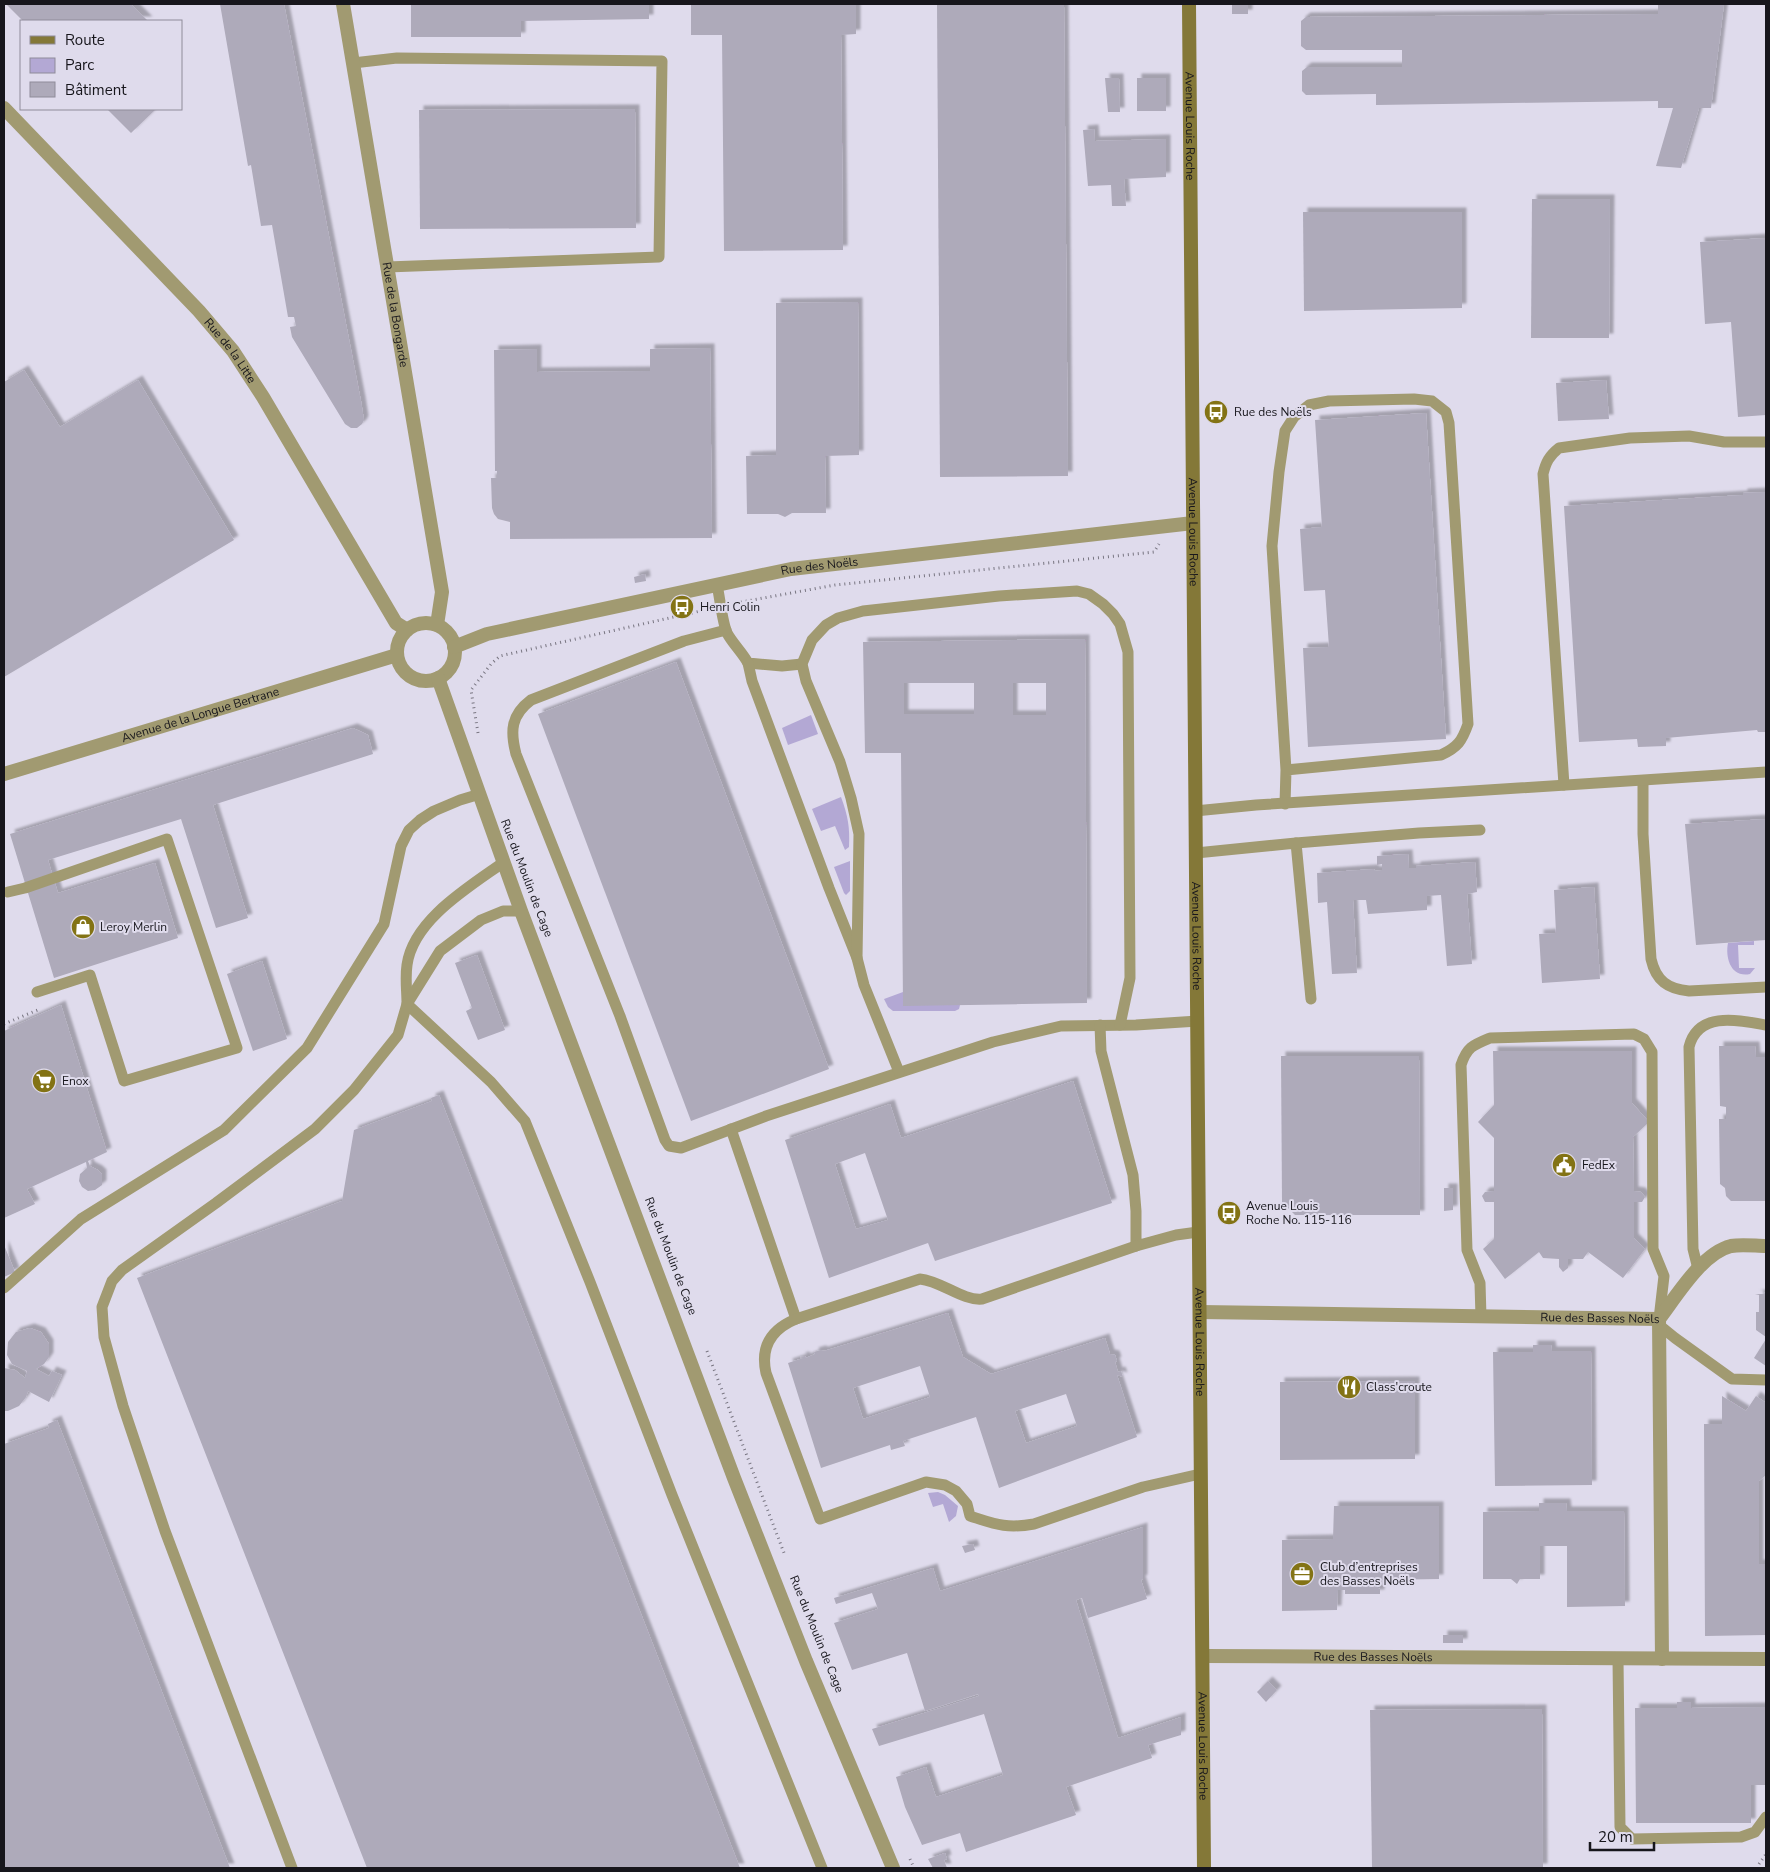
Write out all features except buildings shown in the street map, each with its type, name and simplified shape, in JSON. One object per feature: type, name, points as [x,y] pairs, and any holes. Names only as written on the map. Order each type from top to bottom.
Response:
[{"type":"main road","name":"Avenue Louis Roche","points":[[1189,4],[1194,812],[1198,1021],[1204,1868]]},
{"type":"street","name":"Rue de la Bongarde","points":[[343,4],[442,592],[437,626]]},
{"type":"street","name":"Rue de la Litte","points":[[4,108],[199,311],[233,352],[263,397],[396,623],[407,630]]},
{"type":"street","name":"Rue des Noëls","points":[[454,647],[487,634],[815,566],[1193,523]]},
{"type":"street","points":[[421,624],[437,626],[445,630],[451,638],[454,647],[452,665],[446,673],[438,678],[420,680],[411,677],[404,671],[397,654],[401,637],[407,630],[421,624]]},
{"type":"street","name":"Avenue de la Longue Bertrane","points":[[4,774],[397,654]]},
{"type":"street","name":"Rue du Moulin de Cage","points":[[438,678],[521,911],[738,1488],[806,1661],[893,1868]]},
{"type":"street","points":[[1659,1322],[1698,1269],[1709,1259],[1732,1246],[1766,1246]]},
{"type":"street","name":"Rue des Basses Noëls","points":[[1200,1312],[1659,1322],[1662,1659]]},
{"type":"street","name":"Rue des Basses Noëls","points":[[1203,1656],[1766,1659]]},
{"type":"lane","points":[[353,62],[397,58],[662,61],[659,257],[388,267]]},
{"type":"lane","points":[[1285,804],[1286,770],[1272,546],[1279,472],[1286,431],[1294,416],[1309,405],[1329,401],[1414,399],[1432,401],[1446,412],[1449,423],[1468,724],[1463,739],[1453,750],[1441,755],[1286,770]]},
{"type":"lane","points":[[1564,785],[1543,474],[1546,462],[1551,454],[1559,448],[1630,438],[1689,436],[1724,442],[1766,442]]},
{"type":"lane","points":[[717,585],[726,630],[731,640],[742,651],[748,663],[752,682],[857,958],[864,985],[899,1072]]},
{"type":"lane","points":[[857,958],[859,834],[840,762],[806,681],[802,664],[812,640],[826,626],[838,618],[864,611],[999,596],[1077,591],[1090,594],[1103,604],[1120,624],[1128,652],[1130,978],[1120,1025]]},
{"type":"lane","points":[[726,630],[684,641],[531,700],[516,715],[512,738],[516,754],[620,1016],[665,1140],[669,1146],[681,1148],[730,1129],[993,1042],[1062,1026],[1198,1021]]},
{"type":"lane","points":[[748,663],[782,666],[802,664]]},
{"type":"lane","points":[[1194,812],[1256,805],[1766,772]]},
{"type":"lane","points":[[1642,781],[1643,834],[1651,959],[1656,973],[1666,984],[1677,990],[1766,987]]},
{"type":"lane","points":[[4,1288],[80,1219],[224,1130],[307,1048],[384,924],[400,846],[409,830],[434,811],[480,794]]},
{"type":"lane","points":[[1196,853],[1419,833],[1480,830]]},
{"type":"lane","points":[[8,892],[25,888],[167,839],[237,1048],[124,1081],[90,976],[37,992]]},
{"type":"lane","points":[[1296,843],[1311,999]]},
{"type":"lane","points":[[504,862],[448,903],[428,921],[414,943],[407,964],[407,1004],[491,1082],[525,1121],[590,1282],[672,1495],[822,1868]]},
{"type":"lane","points":[[292,1868],[165,1531],[123,1406],[104,1337],[102,1307],[112,1281],[122,1270],[315,1129],[354,1090],[398,1035],[407,1004],[440,951],[480,920],[503,911],[521,911]]},
{"type":"lane","points":[[1698,1269],[1693,1249],[1689,1047],[1692,1038],[1699,1028],[1708,1023],[1741,1021],[1766,1025]]},
{"type":"lane","points":[[1100,1025],[1101,1051],[1133,1175],[1136,1246]]},
{"type":"lane","points":[[1481,1317],[1480,1283],[1467,1250],[1461,1065],[1465,1053],[1473,1045],[1490,1038],[1634,1034],[1644,1039],[1652,1052],[1654,1249],[1664,1276],[1659,1322],[1675,1338],[1732,1379],[1766,1380]]},
{"type":"lane","points":[[730,1129],[796,1319]]},
{"type":"lane","points":[[1198,1232],[1176,1235],[1136,1246],[982,1298],[970,1298],[939,1283],[920,1278],[784,1324],[774,1332],[768,1342],[764,1364],[820,1519],[926,1482],[944,1485],[956,1491],[966,1504],[970,1516],[1003,1526],[1018,1527],[1034,1524],[1143,1487],[1200,1474]]},
{"type":"lane","points":[[1618,1659],[1620,1828],[1632,1839],[1741,1837],[1755,1832],[1766,1817]]},
{"type":"path","points":[[478,739],[472,690],[491,664],[500,656],[722,606],[835,585],[1154,552],[1163,540]]},
{"type":"path","points":[[4,1024],[42,1008],[37,992]]},
{"type":"path","name":"Rue du Moulin de Cage","points":[[706,1347],[787,1560]]},
{"type":"path","points":[[906,1850],[914,1868]]},
{"type":"path","points":[[1760,1864],[1766,1854]]},
{"type":"green space","points":[[811,715],[818,734],[788,745],[782,728]]},
{"type":"green space","points":[[841,797],[849,827],[849,847],[845,850],[835,826],[821,831],[812,809]]},
{"type":"green space","points":[[850,861],[850,891],[846,895],[834,867]]},
{"type":"green space","points":[[1754,941],[1754,945],[1738,945],[1739,968],[1755,968],[1750,974],[1738,973],[1731,966],[1729,960],[1728,943]]},
{"type":"green space","points":[[903,992],[903,1005],[960,1005],[959,1009],[955,1011],[893,1011],[888,1007],[884,999]]},
{"type":"green space","points":[[938,1492],[945,1495],[958,1506],[956,1516],[949,1522],[943,1504],[933,1507],[928,1493]]},
{"type":"place","name":"Rue des Noëls","points":[[1216,412]]},
{"type":"place","name":"Henri Colin","points":[[682,607]]},
{"type":"place","name":"Leroy Merlin","points":[[83,927]]},
{"type":"place","name":"Enox","points":[[44,1081]]},
{"type":"place","name":"FedEx","points":[[1564,1165]]},
{"type":"place","name":"Avenue Louis Roche No. 115-116","points":[[1229,1213]]},
{"type":"place","name":"Class'croute","points":[[1349,1387]]},
{"type":"place","name":"Club d’entreprises des Basses Noëls","points":[[1302,1574]]}]
